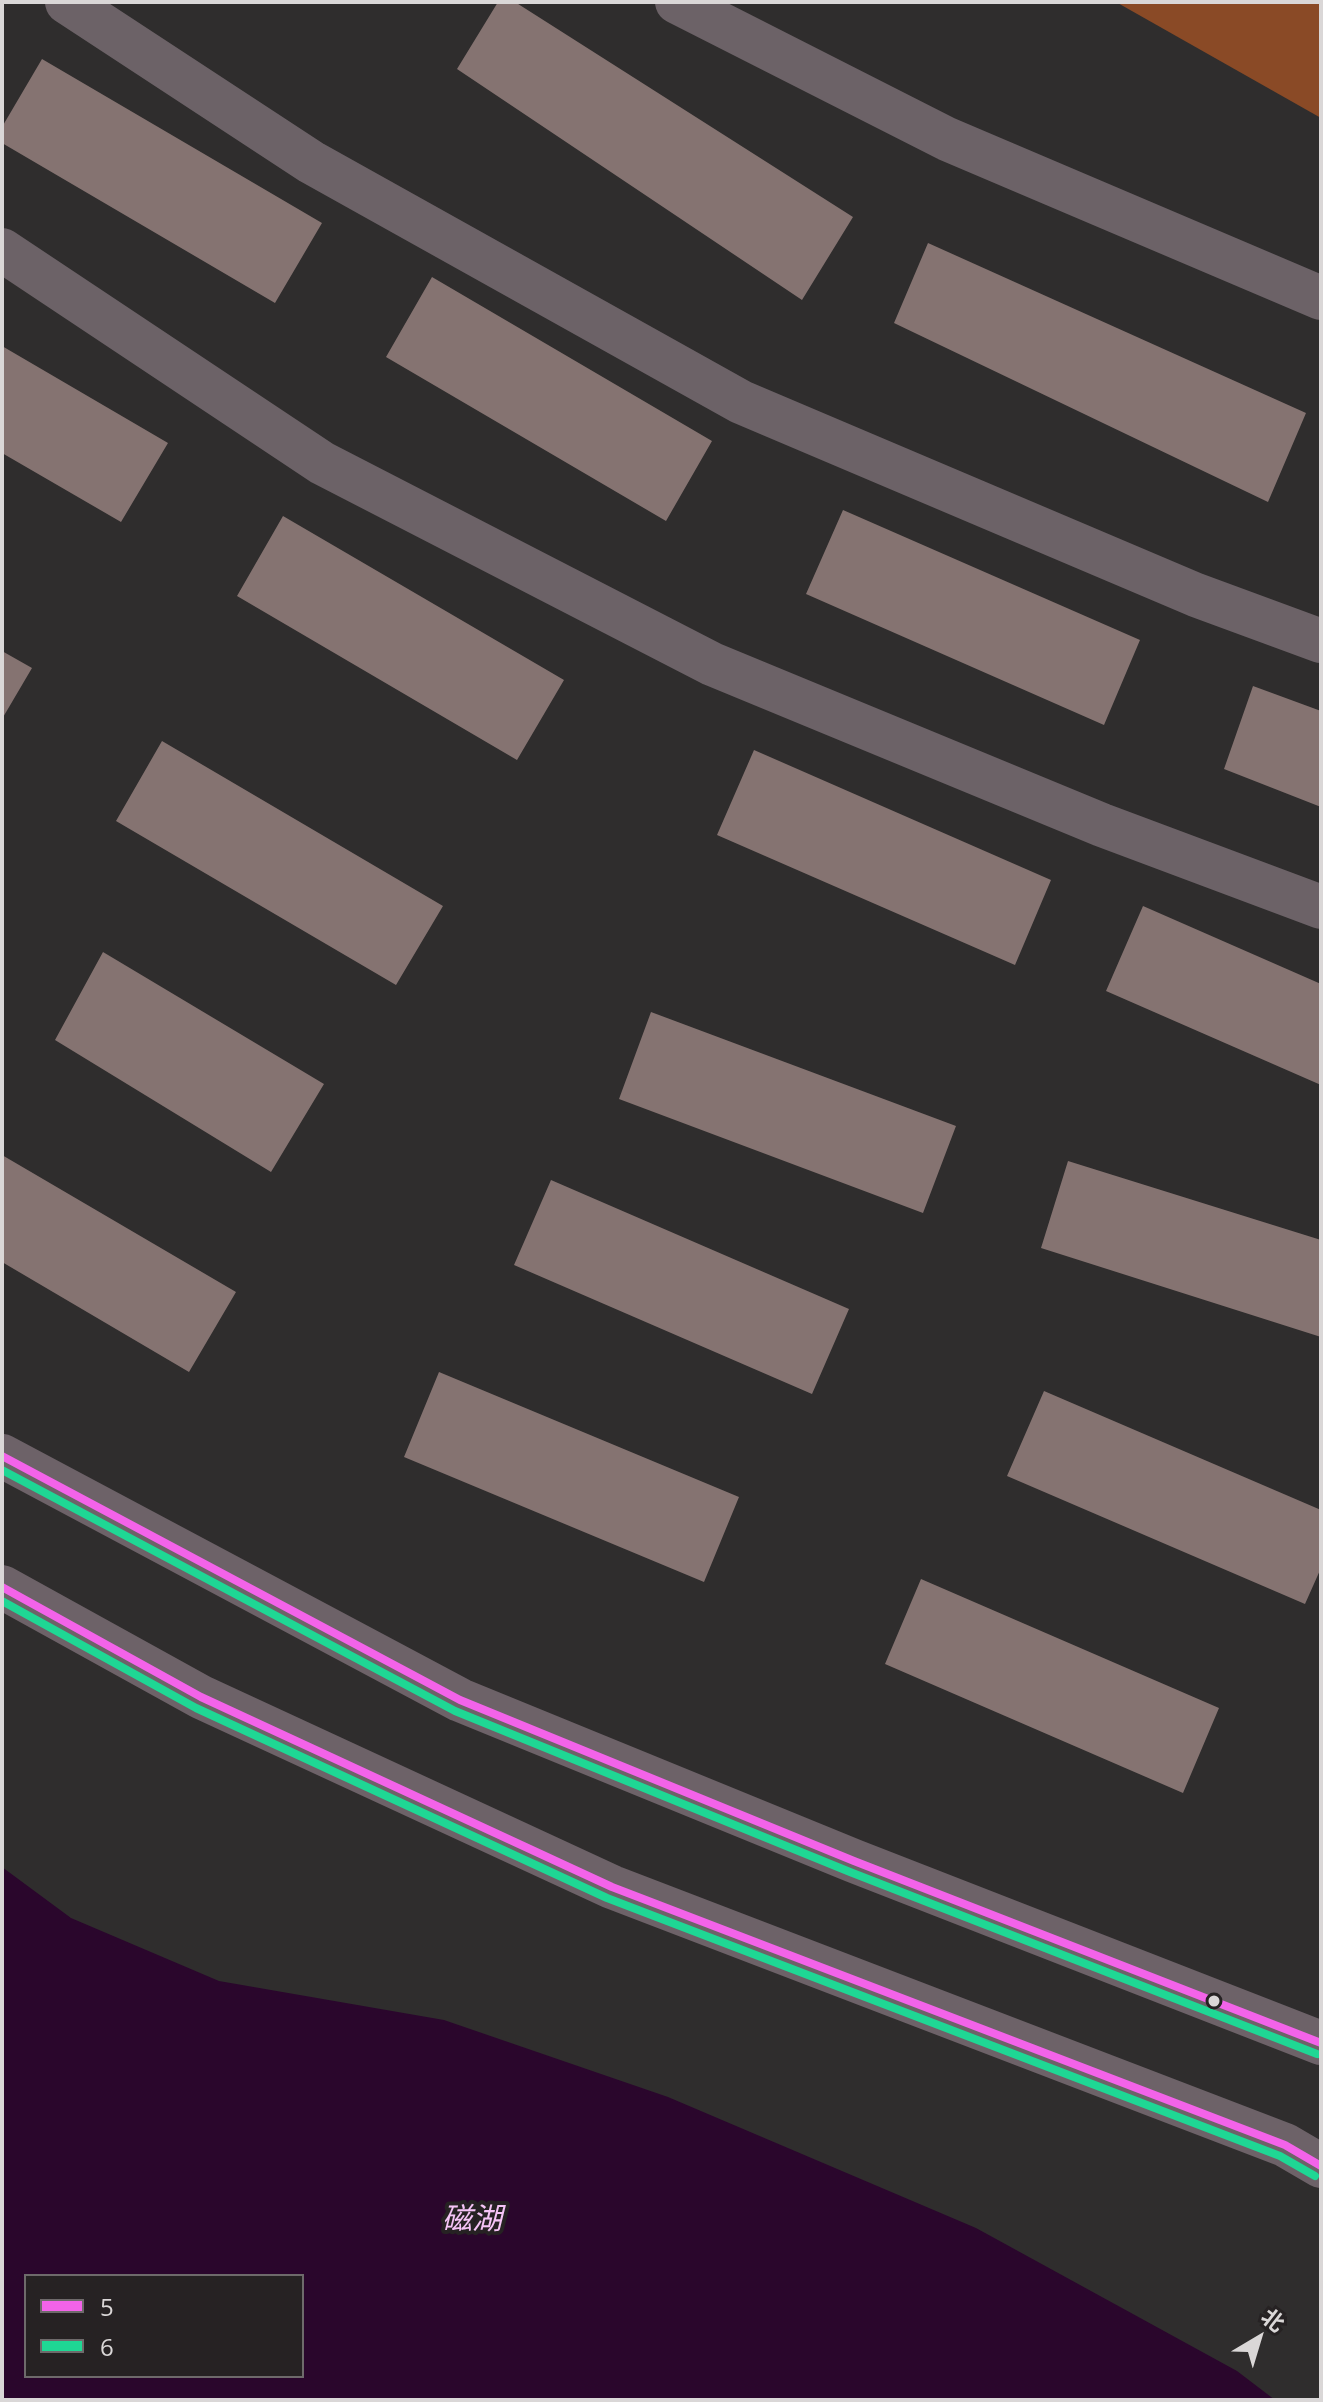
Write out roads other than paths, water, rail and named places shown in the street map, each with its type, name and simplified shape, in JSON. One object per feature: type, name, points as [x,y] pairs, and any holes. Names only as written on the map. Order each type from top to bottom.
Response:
[{"type":"main road","points":[[2,1456],[460,1700],[854,1861],[1321,2043]]},
{"type":"main road","points":[[2,1587],[201,1697],[612,1887],[1285,2145],[1321,2166]]},
{"type":"street","points":[[67,2],[311,162],[741,402],[1196,595],[1321,641]]},
{"type":"street","points":[[677,2],[947,139],[1321,298]]},
{"type":"street","points":[[2,250],[322,463],[712,664],[1102,825],[1321,907]]},
{"type":"water","name":"磁湖","points":[[2,1867],[71,1918],[219,1981],[444,2020],[668,2097],[976,2228],[1237,2371],[1275,2400],[2,2400]]}]
